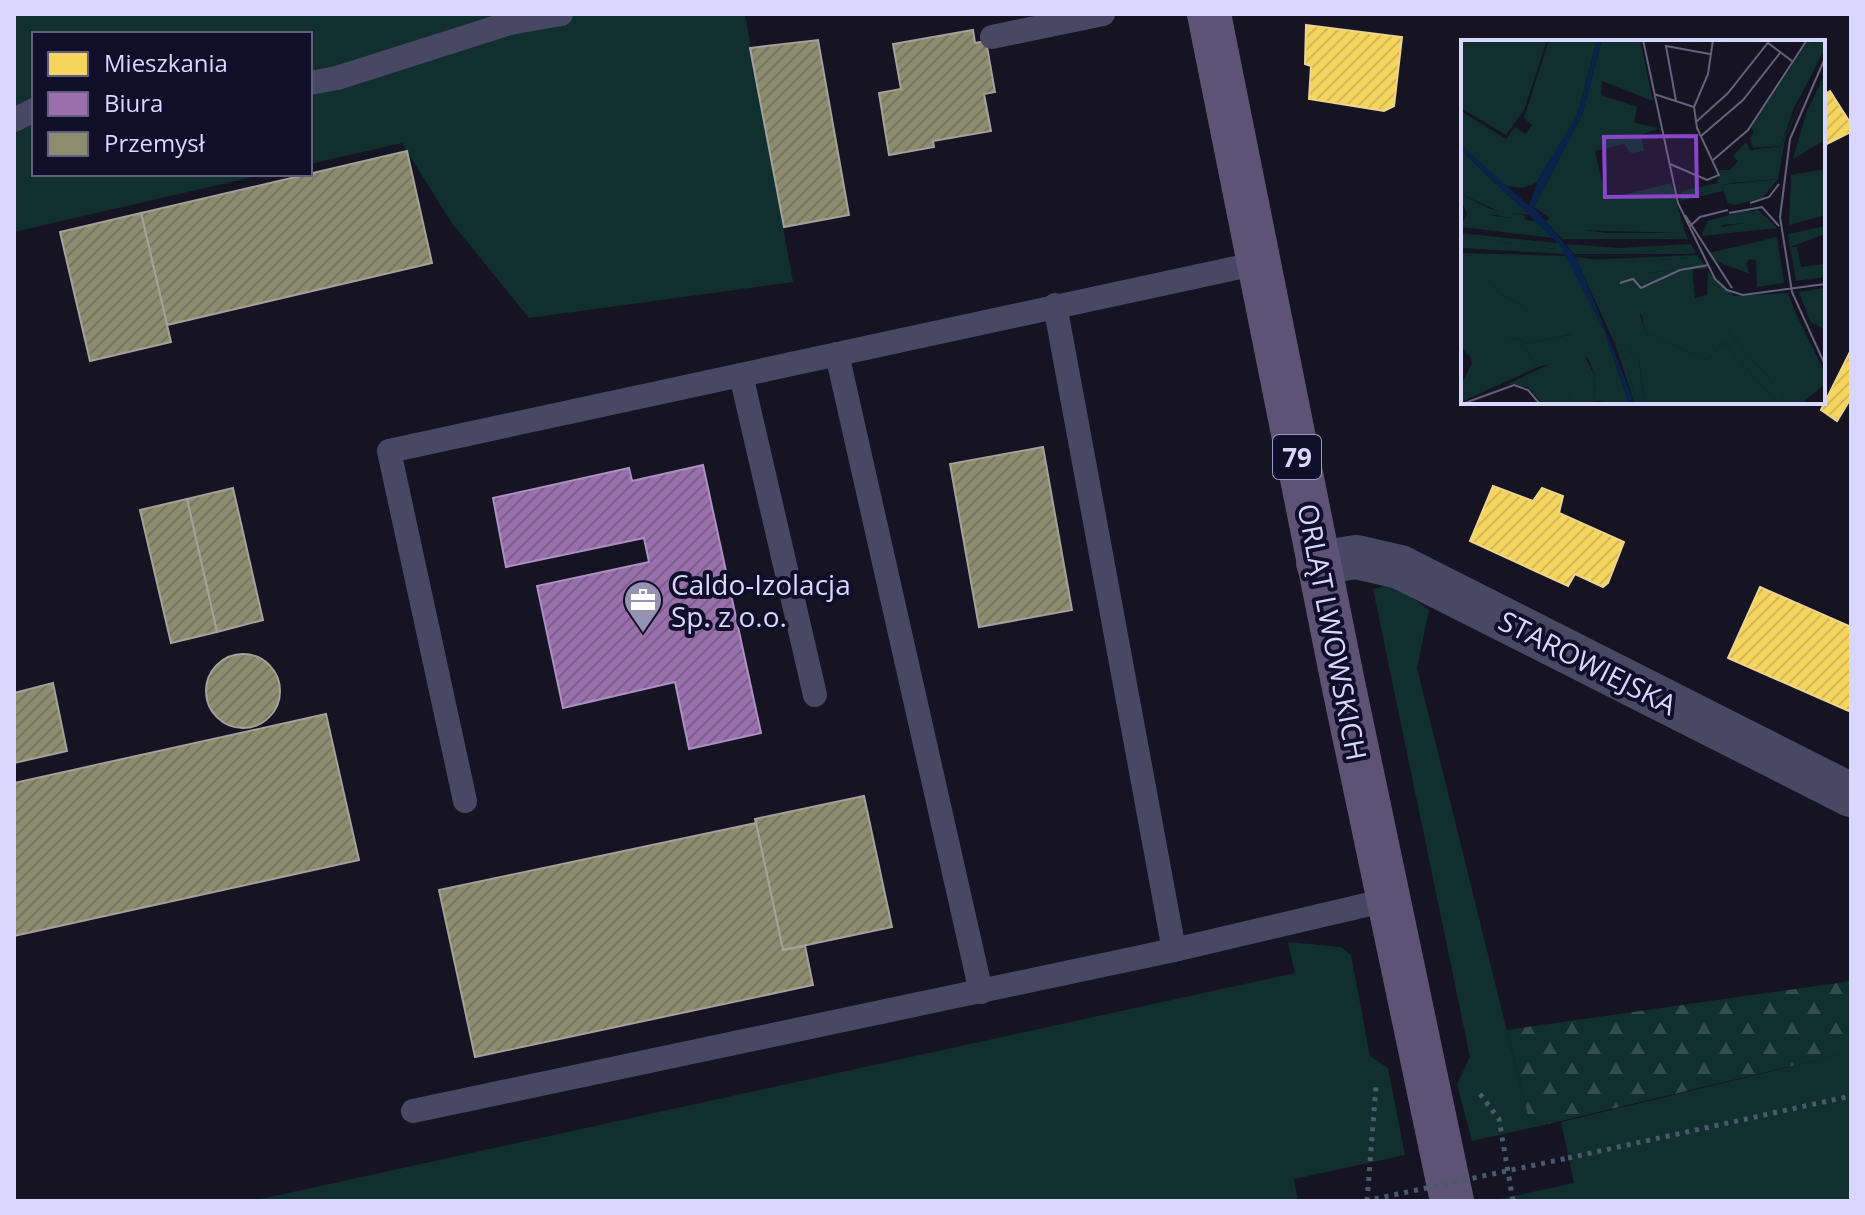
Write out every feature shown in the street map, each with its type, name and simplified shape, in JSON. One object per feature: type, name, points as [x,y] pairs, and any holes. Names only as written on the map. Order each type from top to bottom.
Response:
[{"type":"main road","name":"ORLĄT LWOWSKICH","points":[[1209,14],[1318,563],[1452,1201]]},
{"type":"street","name":"STAROWIEJSKA","points":[[1318,563],[1356,557],[1400,567],[1851,795]]},
{"type":"lane","points":[[312,82],[510,23],[561,14]]},
{"type":"lane","points":[[992,37],[1103,14]]},
{"type":"lane","points":[[14,120],[32,111]]},
{"type":"lane","points":[[465,801],[389,451],[1259,263]]},
{"type":"lane","points":[[1055,305],[1174,950]]},
{"type":"lane","points":[[837,354],[981,992]]},
{"type":"lane","points":[[741,375],[815,695]]},
{"type":"lane","points":[[413,1111],[981,992],[1387,900]]},
{"type":"path","points":[[1365,1201],[1851,1096]]},
{"type":"green space","points":[[14,14],[745,14],[793,282],[529,318],[451,222],[402,143],[312,164],[312,32],[32,32],[32,176],[257,176],[14,232]]},
{"type":"green space","points":[[1394,584],[1429,610],[1417,668],[1531,1128],[1472,1141],[1457,1084],[1470,1057],[1373,589]]},
{"type":"green space","points":[[1288,942],[1341,947],[1351,955],[1370,1056],[1388,1068],[1405,1155],[1294,1179],[1298,1201],[252,1201],[1295,973]]},
{"type":"green space","points":[[1851,981],[1851,1052],[1531,1128],[1507,1030]]},
{"type":"green space","points":[[1851,1052],[1851,1201],[1490,1201],[1574,1183],[1561,1122]]},
{"type":"building: Mieszkania","points":[[1306,25],[1402,37],[1394,106],[1384,111],[1309,99],[1311,66],[1305,64]]},
{"type":"building: Mieszkania","points":[[1830,91],[1851,124],[1851,132],[1825,145],[1825,94]]},
{"type":"building: Mieszkania","points":[[1851,350],[1851,398],[1837,421],[1821,410]]},
{"type":"building: Mieszkania","points":[[1493,486],[1533,501],[1542,488],[1563,496],[1559,513],[1624,542],[1608,583],[1603,587],[1575,574],[1568,586],[1470,541]]},
{"type":"building: Mieszkania","points":[[1760,587],[1851,627],[1851,712],[1728,658]]},
{"type":"building: Biura","name":"Caldo-Izolacja Sp. z o.o.","points":[[703,465],[761,733],[689,749],[675,682],[563,708],[537,586],[649,562],[644,538],[506,567],[493,498],[629,468],[632,481]]},
{"type":"building: Przemysł","points":[[973,30],[975,43],[986,41],[995,92],[984,94],[991,131],[933,141],[934,147],[889,155],[879,93],[901,89],[893,44]]},
{"type":"building: Przemysł","points":[[818,40],[849,215],[784,227],[750,48]]},
{"type":"building: Przemysł","points":[[407,151],[432,263],[167,325],[141,213],[300,176],[312,176],[312,173]]},
{"type":"building: Przemysł","points":[[141,213],[171,342],[90,361],[60,232]]},
{"type":"building: Przemysł","points":[[1043,447],[1072,610],[979,627],[950,464]]},
{"type":"building: Przemysł","points":[[233,488],[263,620],[217,632],[187,499]]},
{"type":"building: Przemysł","points":[[187,499],[217,632],[171,643],[140,510]]},
{"type":"building: Przemysł","points":[[243,654],[257,657],[269,665],[277,677],[280,691],[277,705],[269,717],[257,725],[243,728],[229,725],[217,717],[209,705],[206,691],[209,677],[217,665],[229,657]]},
{"type":"building: Przemysł","points":[[53,683],[67,751],[14,763],[14,693]]},
{"type":"building: Przemysł","points":[[326,714],[359,860],[14,936],[14,783]]},
{"type":"building: Przemysł","points":[[864,796],[892,927],[783,950],[755,819]]},
{"type":"building: Przemysł","points":[[756,823],[783,950],[805,946],[813,985],[475,1057],[439,890]]},
{"type":"place","name":"Caldo-Izolacja Sp. z o.o.","points":[[643,634]]}]
